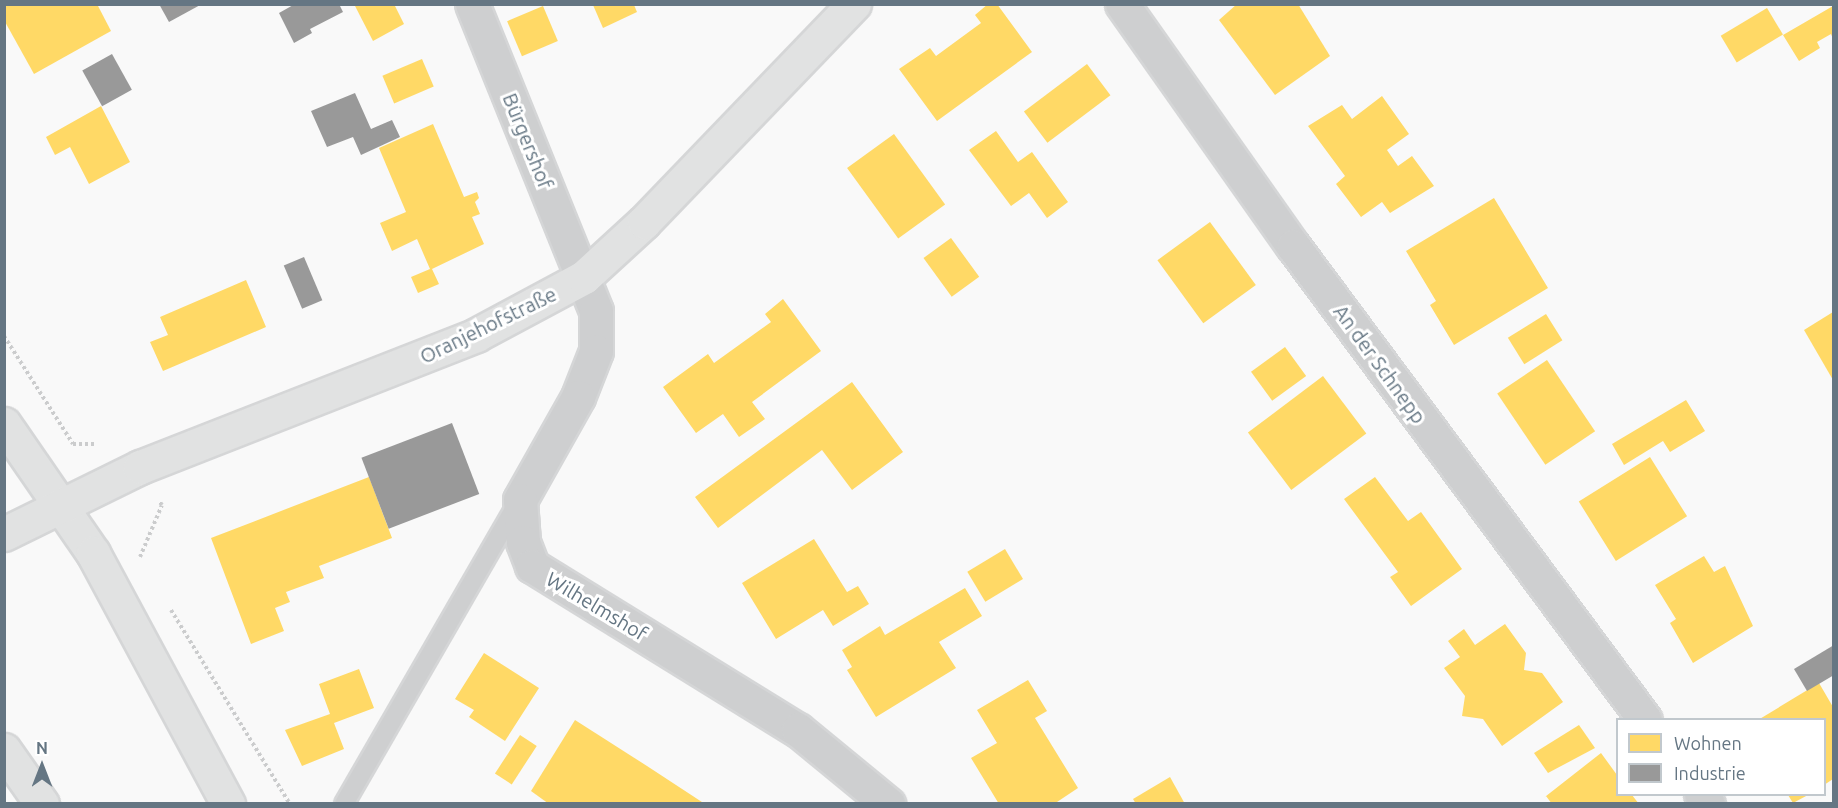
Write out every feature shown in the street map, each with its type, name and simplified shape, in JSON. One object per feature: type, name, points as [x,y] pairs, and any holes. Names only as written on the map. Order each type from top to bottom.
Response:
[{"type":"street","name":"Bürgershof","points":[[472,4],[584,278]]},
{"type":"street","name":"Oranjehofstraße","points":[[4,534],[140,468],[476,335],[584,278],[644,222],[854,4]]},
{"type":"street","name":"An der Schnepp","points":[[1122,4],[1293,246],[1644,718]]},
{"type":"street","points":[[520,500],[578,397],[596,351],[596,311],[584,278]]},
{"type":"street","points":[[4,424],[93,553],[228,804]]},
{"type":"street","name":"Wilhelmshof","points":[[520,500],[523,542],[532,566],[798,730],[888,804]]},
{"type":"street","points":[[4,750],[42,804]]},
{"type":"lane","points":[[344,804],[520,500]]},
{"type":"path","points":[[4,336],[73,444],[96,444],[122,436],[162,505],[140,558],[146,568]]},
{"type":"path","points":[[170,607],[290,804]]},
{"type":"building: Wohnen","points":[[4,4],[97,4],[111,31],[34,74],[4,20]]},
{"type":"building: Wohnen","points":[[354,4],[394,4],[404,24],[373,41]]},
{"type":"building: Wohnen","points":[[988,4],[997,4],[1032,52],[937,121],[899,69],[930,48],[936,56],[981,23],[975,15]]},
{"type":"building: Wohnen","points":[[1237,4],[1298,4],[1330,56],[1275,95],[1219,20]]},
{"type":"building: Wohnen","points":[[593,5],[634,5],[637,12],[603,28]]},
{"type":"building: Wohnen","points":[[543,6],[558,41],[522,56],[507,21]]},
{"type":"building: Wohnen","points":[[1833,6],[1833,39],[1831,34],[1817,42],[1820,48],[1799,61],[1783,35]]},
{"type":"building: Wohnen","points":[[1767,8],[1783,35],[1737,62],[1721,36]]},
{"type":"building: Wohnen","points":[[422,59],[434,87],[394,103],[382,76]]},
{"type":"building: Wohnen","points":[[1087,64],[1110,95],[1047,143],[1024,112]]},
{"type":"building: Wohnen","points":[[1382,96],[1409,134],[1387,150],[1398,166],[1412,156],[1434,186],[1390,213],[1382,202],[1361,217],[1336,184],[1345,176],[1308,126],[1342,105],[1352,119]]},
{"type":"building: Wohnen","points":[[101,106],[130,162],[89,184],[70,147],[55,155],[46,137]]},
{"type":"building: Wohnen","points":[[433,124],[464,197],[477,192],[479,198],[475,202],[480,214],[472,217],[484,244],[432,269],[439,284],[418,293],[411,277],[430,269],[417,239],[392,251],[380,223],[406,212],[379,148]]},
{"type":"building: Wohnen","points":[[996,131],[1018,162],[1032,152],[1068,202],[1047,218],[1029,193],[1011,206],[969,150]]},
{"type":"building: Wohnen","points":[[894,134],[945,204],[898,238],[847,168]]},
{"type":"building: Wohnen","points":[[1494,198],[1548,288],[1454,345],[1430,305],[1436,301],[1406,251]]},
{"type":"building: Wohnen","points":[[1210,222],[1256,285],[1203,323],[1157,260]]},
{"type":"building: Wohnen","points":[[951,238],[979,277],[952,297],[923,258]]},
{"type":"building: Wohnen","points":[[246,280],[266,327],[163,371],[150,342],[168,335],[160,317]]},
{"type":"building: Wohnen","points":[[783,299],[821,351],[752,402],[765,419],[739,437],[723,414],[696,433],[663,387],[708,354],[714,363],[771,322],[765,314]]},
{"type":"building: Wohnen","points":[[1833,312],[1833,380],[1804,330]]},
{"type":"building: Wohnen","points":[[1546,314],[1562,340],[1524,364],[1508,338]]},
{"type":"building: Wohnen","points":[[1285,347],[1306,376],[1272,401],[1251,372]]},
{"type":"building: Wohnen","points":[[1547,360],[1595,431],[1545,465],[1497,394]]},
{"type":"building: Wohnen","points":[[1323,376],[1366,434],[1291,490],[1248,433]]},
{"type":"building: Wohnen","points":[[852,382],[903,452],[852,490],[822,450],[718,528],[695,497]]},
{"type":"building: Wohnen","points":[[1686,400],[1705,431],[1670,452],[1663,441],[1624,465],[1612,444]]},
{"type":"building: Wohnen","points":[[1650,457],[1687,516],[1616,561],[1579,502]]},
{"type":"building: Wohnen","points":[[369,477],[392,538],[319,566],[324,578],[286,592],[290,602],[275,608],[284,631],[251,644],[211,538]]},
{"type":"building: Wohnen","points":[[1375,477],[1408,521],[1421,512],[1462,569],[1411,606],[1390,577],[1398,572],[1344,499]]},
{"type":"building: Wohnen","points":[[814,539],[847,592],[858,586],[869,604],[833,626],[823,610],[776,639],[742,583]]},
{"type":"building: Wohnen","points":[[1005,549],[1023,579],[985,602],[967,572]]},
{"type":"building: Wohnen","points":[[1704,556],[1714,572],[1725,566],[1753,626],[1693,663],[1670,623],[1676,619],[1655,585]]},
{"type":"building: Wohnen","points":[[965,588],[982,616],[939,642],[956,668],[876,717],[847,670],[852,667],[842,650],[880,626],[885,635]]},
{"type":"building: Wohnen","points":[[1505,624],[1526,653],[1524,670],[1542,673],[1563,702],[1502,746],[1483,719],[1462,716],[1465,696],[1444,668],[1460,657],[1448,641],[1464,629],[1475,645]]},
{"type":"building: Wohnen","points":[[484,653],[539,688],[505,741],[469,717],[474,710],[455,699]]},
{"type":"building: Wohnen","points":[[359,669],[374,708],[334,723],[344,749],[302,766],[285,730],[330,714],[319,684]]},
{"type":"building: Wohnen","points":[[1028,680],[1047,711],[1035,718],[1078,788],[1054,804],[999,804],[971,758],[997,743],[977,710]]},
{"type":"building: Wohnen","points":[[1819,683],[1833,707],[1833,779],[1826,784],[1826,718],[1761,718]]},
{"type":"building: Wohnen","points":[[575,720],[705,804],[549,804],[531,791]]},
{"type":"building: Wohnen","points":[[1579,725],[1595,748],[1548,773],[1534,753]]},
{"type":"building: Wohnen","points":[[520,735],[537,746],[512,784],[495,774]]},
{"type":"building: Wohnen","points":[[1601,753],[1616,774],[1616,796],[1633,796],[1639,804],[1552,804],[1546,796]]},
{"type":"building: Wohnen","points":[[1170,777],[1185,804],[1136,804],[1133,799]]},
{"type":"building: Wohnen","points":[[1789,796],[1806,796],[1793,803]]},
{"type":"building: Industrie","points":[[159,4],[202,4],[169,22]]},
{"type":"building: Industrie","points":[[295,4],[339,4],[343,12],[310,29],[312,33],[294,43],[279,13]]},
{"type":"building: Industrie","points":[[112,54],[132,90],[102,106],[82,70]]},
{"type":"building: Industrie","points":[[355,93],[371,129],[392,120],[400,137],[361,155],[353,137],[327,147],[311,111]]},
{"type":"building: Industrie","points":[[304,257],[322,300],[302,309],[284,266]]},
{"type":"building: Industrie","points":[[452,423],[479,494],[389,529],[361,458]]},
{"type":"building: Industrie","points":[[1834,645],[1834,675],[1807,691],[1794,669]]}]
